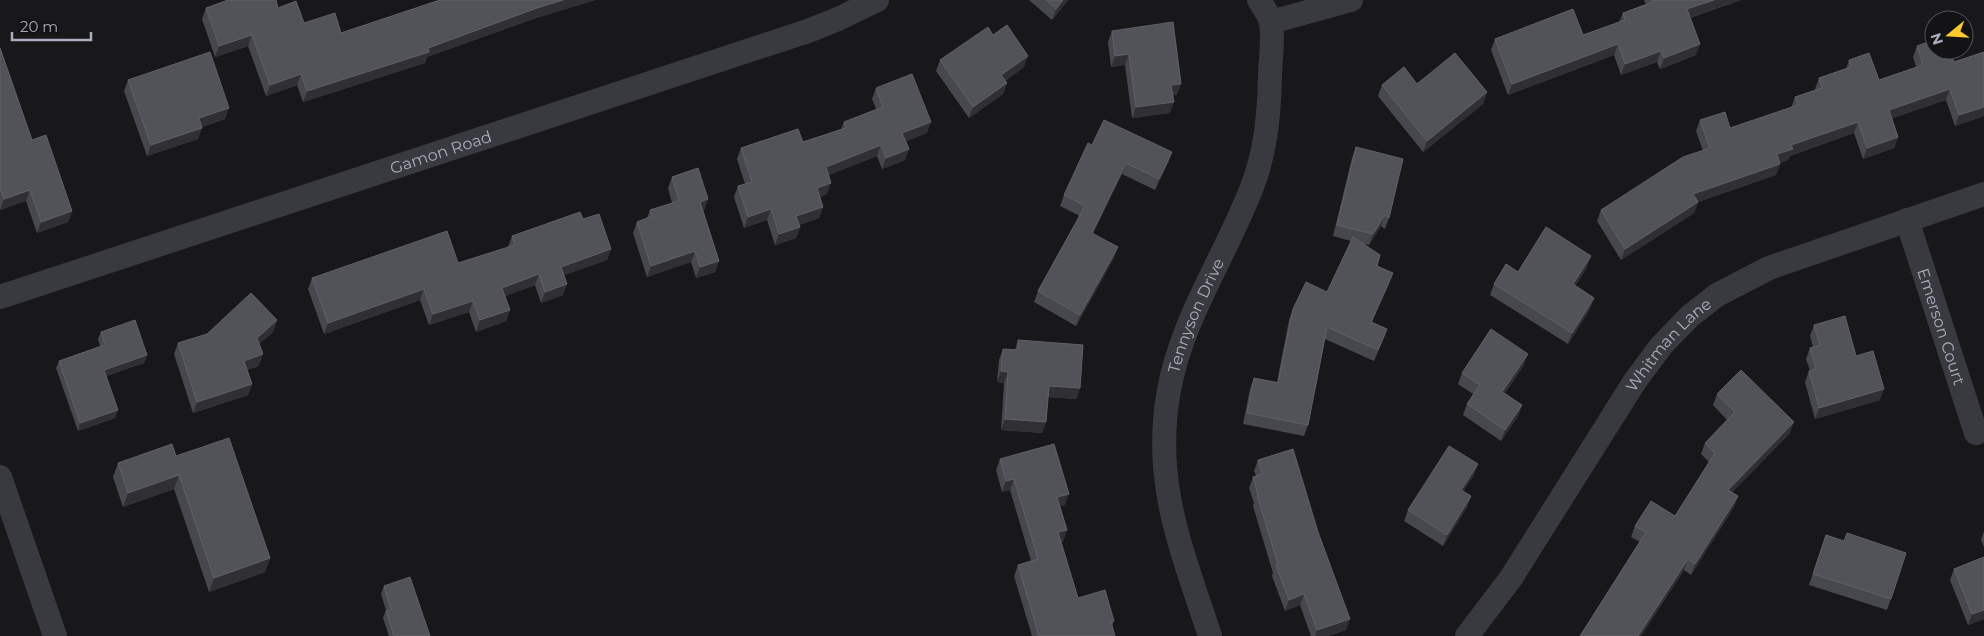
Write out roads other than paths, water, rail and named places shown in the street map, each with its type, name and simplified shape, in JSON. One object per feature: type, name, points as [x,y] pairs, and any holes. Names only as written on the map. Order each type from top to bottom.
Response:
[{"type":"street","name":"Gamon Road","points":[[0,297],[808,31],[877,0]]},
{"type":"street","name":"Tennyson Drive","points":[[1210,636],[1174,526],[1169,505],[1164,464],[1164,433],[1169,389],[1181,348],[1196,309],[1236,226],[1260,164],[1269,114],[1271,22],[1259,0]]},
{"type":"street","points":[[1271,22],[1351,0]]},
{"type":"street","name":"Whitman Lane","points":[[1467,636],[1511,578],[1635,381],[1661,346],[1690,316],[1717,295],[1756,273],[1984,194]]},
{"type":"street","name":"Emerson Court","points":[[1908,220],[1976,432]]},
{"type":"street","points":[[0,477],[56,636]]}]
